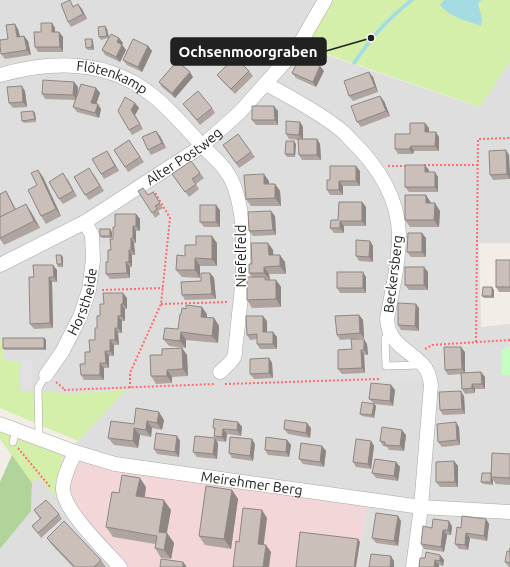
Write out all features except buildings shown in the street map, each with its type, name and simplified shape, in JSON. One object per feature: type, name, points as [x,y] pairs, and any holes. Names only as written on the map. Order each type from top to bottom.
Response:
[{"type":"street","name":"Alter Postweg","points":[[1,263],[85,222],[202,146],[240,112],[298,47],[325,0]]},
{"type":"street","name":"Flötenkamp","points":[[0,75],[23,69],[63,64],[108,71],[133,82],[151,94],[168,108],[202,146]]},
{"type":"street","name":"Beckersberg","points":[[266,84],[298,101],[338,127],[375,166],[390,193],[395,207],[399,233],[397,264],[386,319],[390,333],[398,344],[418,360],[428,374],[431,389],[421,507],[413,567]]},
{"type":"street","name":"Niefelfeld","points":[[202,146],[223,166],[230,176],[235,188],[241,220],[243,273],[234,358],[220,372]]},
{"type":"street","name":"Horstheide","points":[[46,375],[62,352],[80,317],[89,290],[93,260],[92,235],[85,222]]},
{"type":"street","name":"Meirehmer Berg","points":[[0,424],[15,436],[39,438],[75,452],[115,464],[421,507],[510,512]]},
{"type":"street","points":[[75,452],[63,485],[65,500],[74,514],[120,567]]},
{"type":"lane","points":[[390,333],[386,338],[386,366],[418,360]]},
{"type":"lane","points":[[39,438],[38,388],[46,375]]},
{"type":"path","points":[[476,342],[478,139],[510,138]]},
{"type":"path","points":[[422,166],[478,165]]},
{"type":"path","points":[[375,166],[414,166]]},
{"type":"path","points":[[130,388],[130,373],[162,304],[170,218],[148,182]]},
{"type":"path","points":[[89,290],[163,288]]},
{"type":"path","points":[[162,304],[240,302]]},
{"type":"path","points":[[418,360],[432,345],[510,340]]},
{"type":"path","points":[[15,436],[59,498],[65,500]]},
{"type":"shaded area","points":[[0,0],[335,0],[322,15],[306,48],[479,107],[510,61],[510,243],[479,243],[481,327],[510,324],[510,567],[357,567],[367,506],[63,453],[78,441],[125,390],[61,394],[60,391],[19,391],[20,361],[4,360],[3,340],[0,340]]},
{"type":"shaded area","points":[[21,360],[32,360],[32,390],[21,390]]},
{"type":"shaded area","points":[[422,370],[422,379],[382,381],[381,371]]},
{"type":"shaded area","points":[[63,453],[367,506],[357,567],[121,567],[57,498]]},
{"type":"shaded area","points":[[38,477],[121,567],[0,567],[0,549],[31,511],[32,483]]},
{"type":"green space","points":[[334,0],[510,0],[510,61],[480,107],[306,47],[322,15]]},
{"type":"green space","points":[[0,340],[3,340],[4,360],[20,361],[20,391],[60,391],[61,394],[126,390],[78,441],[0,408]]},
{"type":"green space","points":[[510,346],[510,375],[501,375],[502,350]]},
{"type":"green space","points":[[0,431],[63,453],[57,498],[38,477],[32,483],[0,439]]},
{"type":"green space","points":[[12,455],[32,483],[31,511],[0,549],[0,482]]},
{"type":"water","points":[[444,0],[482,0],[478,3],[482,19],[481,26],[449,13],[440,5]]},
{"type":"waterway","points":[[354,63],[380,29],[412,0]]},
{"type":"place","name":"Ochsenmoorgraben","points":[[371,38]]}]
